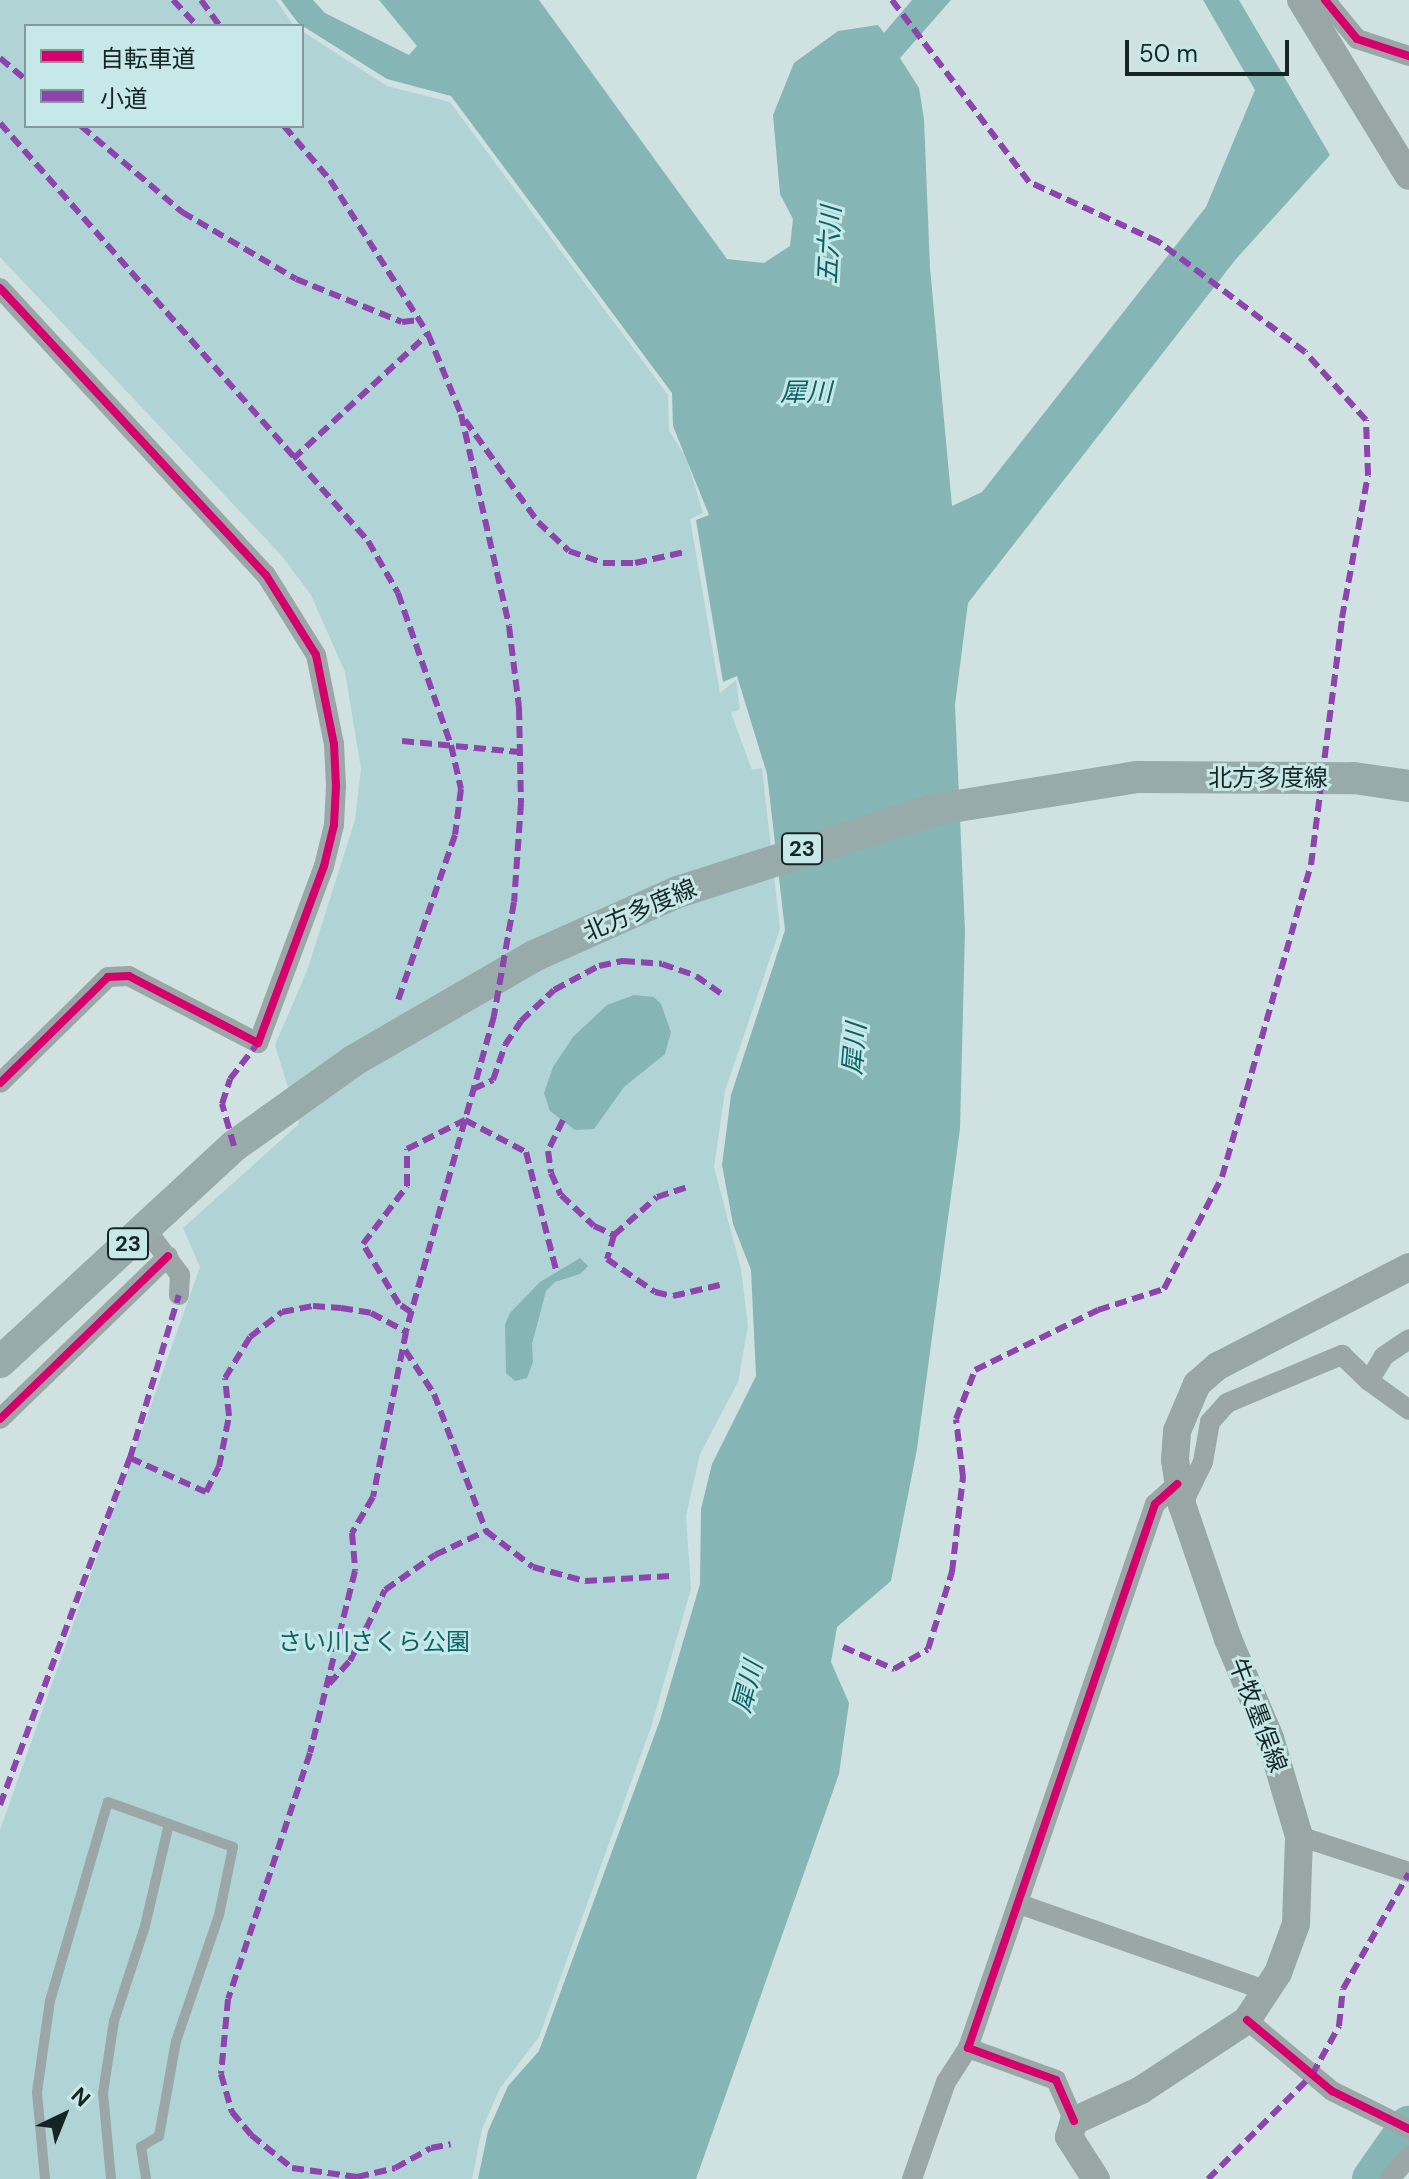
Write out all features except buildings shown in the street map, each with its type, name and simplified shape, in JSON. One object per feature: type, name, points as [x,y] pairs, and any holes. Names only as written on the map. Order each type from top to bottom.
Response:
[{"type":"main road","points":[[1301,0],[1409,176]]},
{"type":"main road","name":"北方多度線","points":[[0,1362],[258,1129],[418,1020],[534,956],[678,892],[919,814],[1137,777],[1354,778],[1409,786]]},
{"type":"main road","name":"牛牧墨俣線","points":[[1074,2121],[1141,2090],[1247,2020],[1268,1991],[1296,1924],[1299,1836],[1270,1738],[1228,1639],[1180,1494],[1177,1431],[1197,1384],[1242,1350],[1409,1267]]},
{"type":"main road","points":[[1074,2121],[1069,2137],[1096,2179]]},
{"type":"street","points":[[1325,0],[1357,39],[1409,56]]},
{"type":"street","points":[[0,288],[266,575],[316,655],[334,744],[336,786],[334,825],[324,866],[258,1043],[129,976],[108,977],[0,1083]]},
{"type":"street","points":[[145,1228],[180,1275],[179,1295]]},
{"type":"street","points":[[0,1419],[168,1256]]},
{"type":"street","points":[[1369,1381],[1384,1356],[1409,1339]]},
{"type":"street","points":[[912,2179],[946,2082],[968,2048],[1155,1504],[1180,1494],[1203,1462],[1210,1422],[1227,1403],[1342,1355],[1369,1381],[1409,1410]]},
{"type":"street","points":[[1299,1836],[1409,1872]]},
{"type":"street","points":[[1019,1904],[1268,1991]]},
{"type":"street","points":[[1247,2020],[1332,2091],[1402,2124]]},
{"type":"street","points":[[968,2048],[1056,2080],[1074,2121]]},
{"type":"street","points":[[1390,2179],[1409,2156]]},
{"type":"lane","points":[[45,2179],[37,2092],[50,2001],[108,1802],[233,1847],[219,1915],[176,2041],[159,2136],[141,2147],[146,2179]]},
{"type":"lane","points":[[111,2179],[103,2093],[114,2021],[145,1926],[169,1824]]},
{"type":"green space","name":"さい川さくら公園","points":[[0,0],[276,0],[293,24],[24,24],[24,128],[304,128],[304,32],[387,86],[450,102],[668,395],[669,431],[686,457],[703,513],[690,519],[720,693],[736,680],[740,709],[731,713],[752,770],[762,768],[780,929],[725,1091],[714,1167],[741,1269],[748,1326],[738,1382],[700,1454],[686,1516],[691,1589],[651,1727],[539,2037],[500,2088],[482,2129],[472,2179],[0,2179],[0,1830],[200,1267],[183,1228],[299,1124],[275,1045],[307,971],[355,820],[361,769],[345,672],[311,595],[281,555],[0,257]]},
{"type":"water","name":"犀川","points":[[281,0],[313,0],[325,13],[409,55],[417,46],[379,0],[539,0],[727,259],[764,263],[790,246],[793,219],[780,194],[773,115],[794,63],[838,31],[878,25],[884,33],[912,0],[951,0],[900,58],[919,88],[924,119],[930,268],[952,506],[982,492],[1206,207],[1255,90],[1203,0],[1239,0],[1330,155],[1236,259],[968,603],[955,705],[965,931],[960,1129],[917,1449],[891,1581],[837,1627],[831,1662],[849,1703],[839,1774],[696,2179],[478,2179],[488,2131],[508,2086],[539,2051],[660,1720],[700,1584],[701,1509],[712,1464],[756,1376],[751,1270],[733,1224],[722,1165],[731,1095],[785,930],[767,774],[737,676],[723,682],[696,520],[709,515],[673,426],[672,393],[451,96],[387,79],[298,23]]},
{"type":"water","points":[[634,995],[654,997],[661,1004],[671,1032],[665,1054],[624,1087],[594,1129],[575,1130],[550,1111],[544,1093],[553,1067],[573,1037],[607,1005]]},
{"type":"water","points":[[580,1258],[588,1266],[580,1274],[555,1282],[546,1291],[532,1344],[533,1362],[527,1378],[515,1381],[506,1373],[505,1325],[510,1313],[540,1282]]},
{"type":"waterway","points":[[1372,2179],[1409,2126]]},
{"type":"marked path","points":[[173,0],[195,24]]},
{"type":"marked path","points":[[201,0],[219,24]]},
{"type":"marked path","points":[[843,1647],[894,1669],[928,1649],[952,1572],[963,1477],[956,1419],[975,1370],[1098,1310],[1164,1289],[1222,1177],[1311,865],[1342,618],[1368,475],[1366,420],[1305,352],[1159,242],[1029,182],[892,0]]},
{"type":"marked path","points":[[0,58],[24,78]]},
{"type":"marked path","points":[[0,123],[368,541],[398,593],[451,745],[461,789],[455,835],[397,1003]]},
{"type":"marked path","points":[[83,128],[182,212],[296,279],[402,322],[419,320]]},
{"type":"marked path","points":[[286,128],[330,180],[428,334],[461,414],[509,626],[519,708],[521,803],[514,902],[494,1016],[406,1332],[373,1497],[352,1533],[355,1571],[310,1753],[228,1999],[221,2074],[232,2112],[251,2135],[292,2168],[357,2177],[395,2168],[431,2148],[451,2144]]},
{"type":"marked path","points":[[293,459],[428,334]]},
{"type":"marked path","points":[[465,420],[538,522],[569,551],[603,563],[635,563],[685,552]]},
{"type":"marked path","points":[[402,741],[519,752]]},
{"type":"marked path","points":[[473,1089],[493,1080],[505,1045],[521,1021],[554,990],[599,966],[623,961],[662,964],[696,976],[722,994]]},
{"type":"marked path","points":[[234,1146],[222,1104],[230,1079],[258,1043]]},
{"type":"marked path","points":[[411,1312],[399,1304],[363,1244],[407,1186],[407,1149],[465,1120],[526,1152],[556,1270]]},
{"type":"marked path","points":[[563,1120],[548,1151],[551,1173],[561,1195],[594,1226],[614,1235],[657,1197],[690,1186]]},
{"type":"marked path","points":[[614,1235],[607,1259],[655,1292],[673,1296],[720,1285]]},
{"type":"marked path","points":[[0,1805],[130,1458],[179,1295]]},
{"type":"marked path","points":[[130,1458],[206,1492],[219,1467],[229,1416],[225,1378],[250,1337],[282,1312],[313,1306],[341,1308],[371,1313],[406,1332]]},
{"type":"marked path","points":[[405,1350],[434,1394],[486,1531]]},
{"type":"marked path","points":[[329,1684],[350,1661],[385,1590],[435,1555],[486,1531],[533,1567],[585,1581],[671,1576]]},
{"type":"marked path","points":[[1208,2179],[1312,2075],[1339,2026],[1343,1989],[1409,1873]]},
{"type":"cycle path","points":[[1325,0],[1357,39],[1409,56]]},
{"type":"cycle path","points":[[0,288],[266,575],[316,655],[334,744],[336,786],[334,825],[324,866],[258,1043],[129,976],[108,977],[0,1083]]},
{"type":"cycle path","points":[[0,1419],[168,1256]]},
{"type":"cycle path","points":[[1074,2121],[1056,2080],[968,2048],[1155,1504],[1177,1484]]},
{"type":"cycle path","points":[[1247,2020],[1332,2091],[1409,2129]]},
{"type":"water label","name":"五六川","points":[[830,245]]}]
